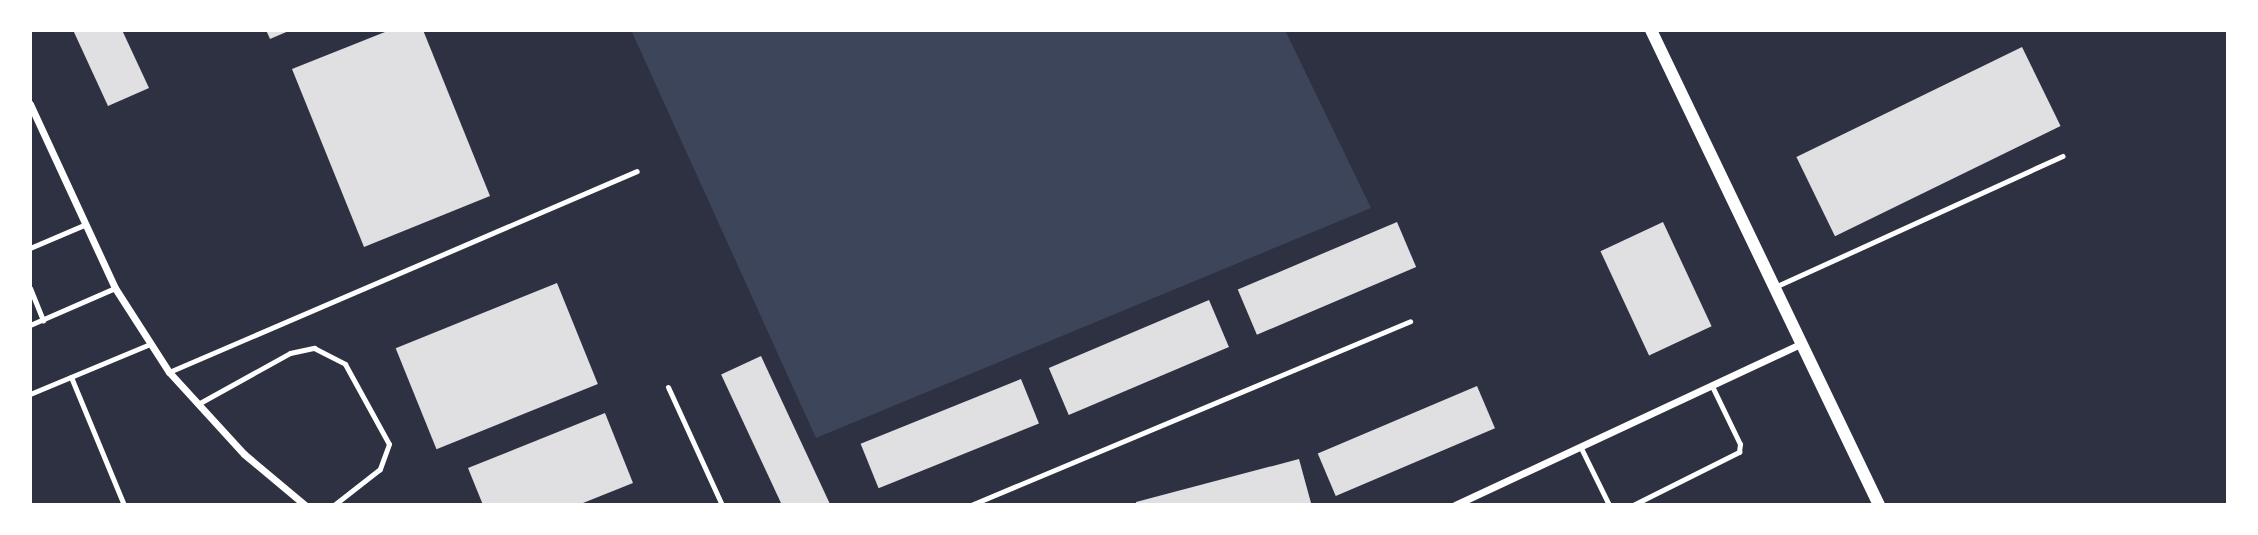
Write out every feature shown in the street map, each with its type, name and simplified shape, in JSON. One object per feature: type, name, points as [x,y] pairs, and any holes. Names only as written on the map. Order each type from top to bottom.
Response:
[{"type":"street","points":[[1651,30],[1879,505]]},
{"type":"street","points":[[30,104],[115,288],[169,372],[244,454],[304,505]]},
{"type":"street","points":[[1455,505],[1802,343]]},
{"type":"lane","points":[[1774,287],[2063,156]]},
{"type":"lane","points":[[169,372],[636,171]]},
{"type":"lane","points":[[30,248],[84,225]]},
{"type":"lane","points":[[30,288],[43,320]]},
{"type":"lane","points":[[30,325],[115,288]]},
{"type":"lane","points":[[971,505],[1410,321]]},
{"type":"lane","points":[[30,394],[150,344]]},
{"type":"lane","points":[[198,404],[290,353],[314,348],[345,364],[389,444],[380,469],[334,505]]},
{"type":"lane","points":[[71,377],[124,505]]},
{"type":"lane","points":[[1633,505],[1739,452],[1740,443],[1712,386]]},
{"type":"lane","points":[[668,387],[722,505]]},
{"type":"lane","points":[[1581,448],[1609,505]]},
{"type":"shaded area","points":[[631,30],[1285,30],[1371,208],[816,438]]},
{"type":"building","points":[[73,30],[122,30],[149,88],[108,106]]},
{"type":"building","points":[[266,30],[291,30],[270,39]]},
{"type":"building","points":[[390,30],[423,30],[490,196],[364,247],[292,69]]},
{"type":"building","points":[[2022,47],[2061,126],[1835,236],[1796,157]]},
{"type":"building","points":[[1397,222],[1416,267],[1257,335],[1238,290]]},
{"type":"building","points":[[1663,222],[1712,326],[1649,355],[1600,251]]},
{"type":"building","points":[[557,283],[598,384],[437,449],[396,348]]},
{"type":"building","points":[[1209,300],[1229,347],[1069,415],[1049,368]]},
{"type":"building","points":[[761,356],[830,505],[782,505],[721,375]]},
{"type":"building","points":[[1021,379],[1039,424],[879,488],[861,444]]},
{"type":"building","points":[[1477,386],[1495,428],[1336,496],[1318,454]]},
{"type":"building","points":[[605,413],[633,483],[578,505],[483,505],[468,468]]},
{"type":"building","points":[[1299,459],[1311,503],[1136,505],[1136,502]]}]
